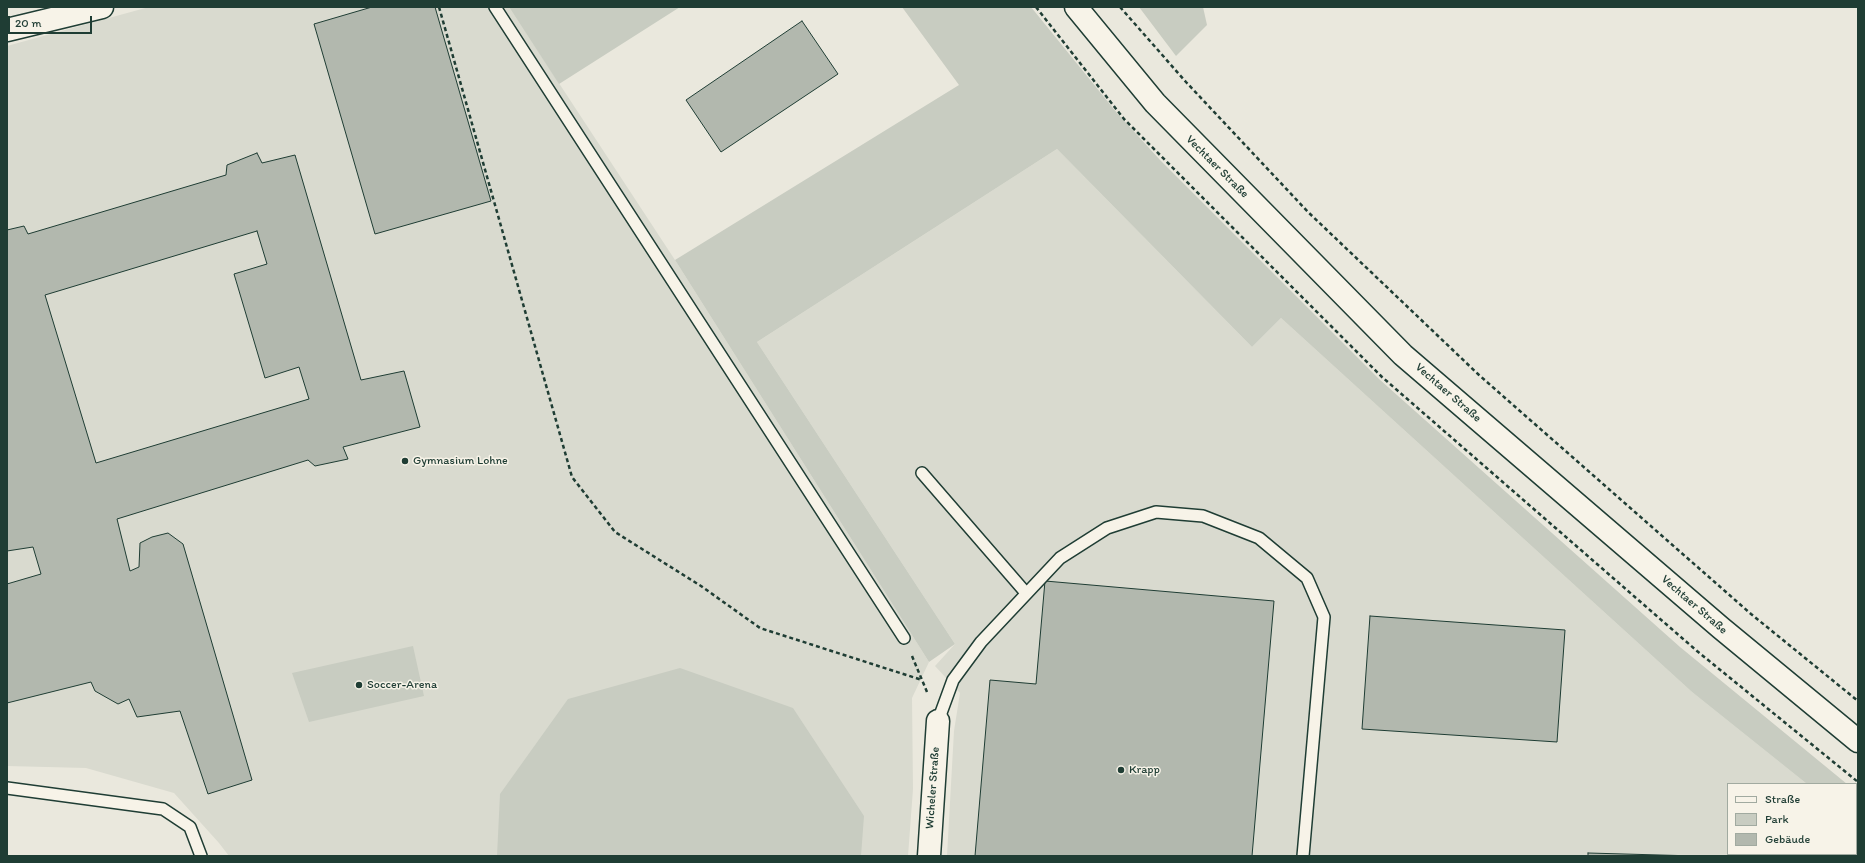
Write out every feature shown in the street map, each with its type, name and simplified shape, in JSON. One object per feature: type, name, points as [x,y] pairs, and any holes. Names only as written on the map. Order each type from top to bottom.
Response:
[{"type":"main road","points":[[7,30],[102,7]]},
{"type":"main road","name":"Vechtaer Straße","points":[[1076,7],[1155,103],[1403,355],[1720,628],[1858,741]]},
{"type":"main road","name":"Wicheler Straße","points":[[929,856],[938,721]]},
{"type":"lane","points":[[495,7],[904,638]]},
{"type":"lane","points":[[922,473],[1026,594]]},
{"type":"lane","points":[[938,721],[953,680],[981,642],[1060,558],[1108,528],[1156,512],[1203,516],[1259,538],[1307,578],[1324,616],[1303,856]]},
{"type":"lane","points":[[7,788],[163,809],[190,827],[201,856]]},
{"type":"path","points":[[440,7],[572,477],[615,532],[701,586],[760,628],[922,680]]},
{"type":"path","points":[[1120,7],[1186,82],[1308,212],[1479,374],[1751,614],[1858,701]]},
{"type":"path","points":[[904,638],[938,721]]},
{"type":"shaded area","name":"Gymnasium Lohne","points":[[149,7],[509,7],[675,260],[929,662],[912,698],[913,789],[908,856],[229,856],[174,793],[86,768],[7,766],[7,46]]},
{"type":"shaded area","points":[[1057,149],[1252,347],[1281,318],[1692,692],[1806,783],[1727,783],[1727,855],[1857,855],[1857,824],[1858,856],[947,856],[954,731],[960,693],[935,666],[955,644],[757,342]]},
{"type":"green space","points":[[509,7],[680,7],[559,84]]},
{"type":"green space","points":[[902,7],[1031,7],[1117,113],[1160,160],[1379,379],[1680,647],[1846,783],[1806,783],[1692,692],[1281,318],[1252,347],[1057,149],[757,342],[955,644],[929,662],[675,260],[959,85]]},
{"type":"green space","points":[[1139,7],[1203,7],[1207,25],[1176,56]]},
{"type":"green space","name":"Soccer-Arena","points":[[413,646],[424,696],[309,722],[292,673]]},
{"type":"green space","points":[[680,668],[793,708],[864,816],[861,856],[497,856],[500,794],[568,699]]},
{"type":"green space","points":[[1857,792],[1858,793],[1857,824]]},
{"type":"building","points":[[372,7],[435,7],[491,201],[375,234],[314,24]]},
{"type":"building","points":[[802,21],[838,74],[721,152],[686,100]]},
{"type":"building","name":"Gymnasium Lohne","points":[[257,153],[262,163],[295,155],[361,380],[404,371],[420,427],[343,447],[348,459],[315,466],[308,460],[117,519],[130,571],[139,567],[140,543],[152,537],[168,533],[183,544],[252,780],[208,794],[180,711],[137,717],[129,699],[118,704],[95,691],[91,682],[7,703],[7,584],[41,574],[33,547],[7,551],[7,230],[24,226],[28,234],[226,175],[227,165]],"holes":[[[257,231],[267,264],[234,274],[265,378],[299,367],[309,399],[96,463],[45,295]]]},
{"type":"building","name":"Krapp","points":[[1045,581],[1274,601],[1252,856],[975,856],[990,680],[1036,684]]},
{"type":"building","points":[[1370,616],[1565,630],[1557,742],[1362,729]]},
{"type":"building","points":[[1588,853],[1696,856],[1588,856]]},
{"type":"place","name":"Gymnasium Lohne","points":[[405,461]]},
{"type":"place","name":"Soccer-Arena","points":[[359,685]]},
{"type":"place","name":"Krapp","points":[[1121,770]]}]
